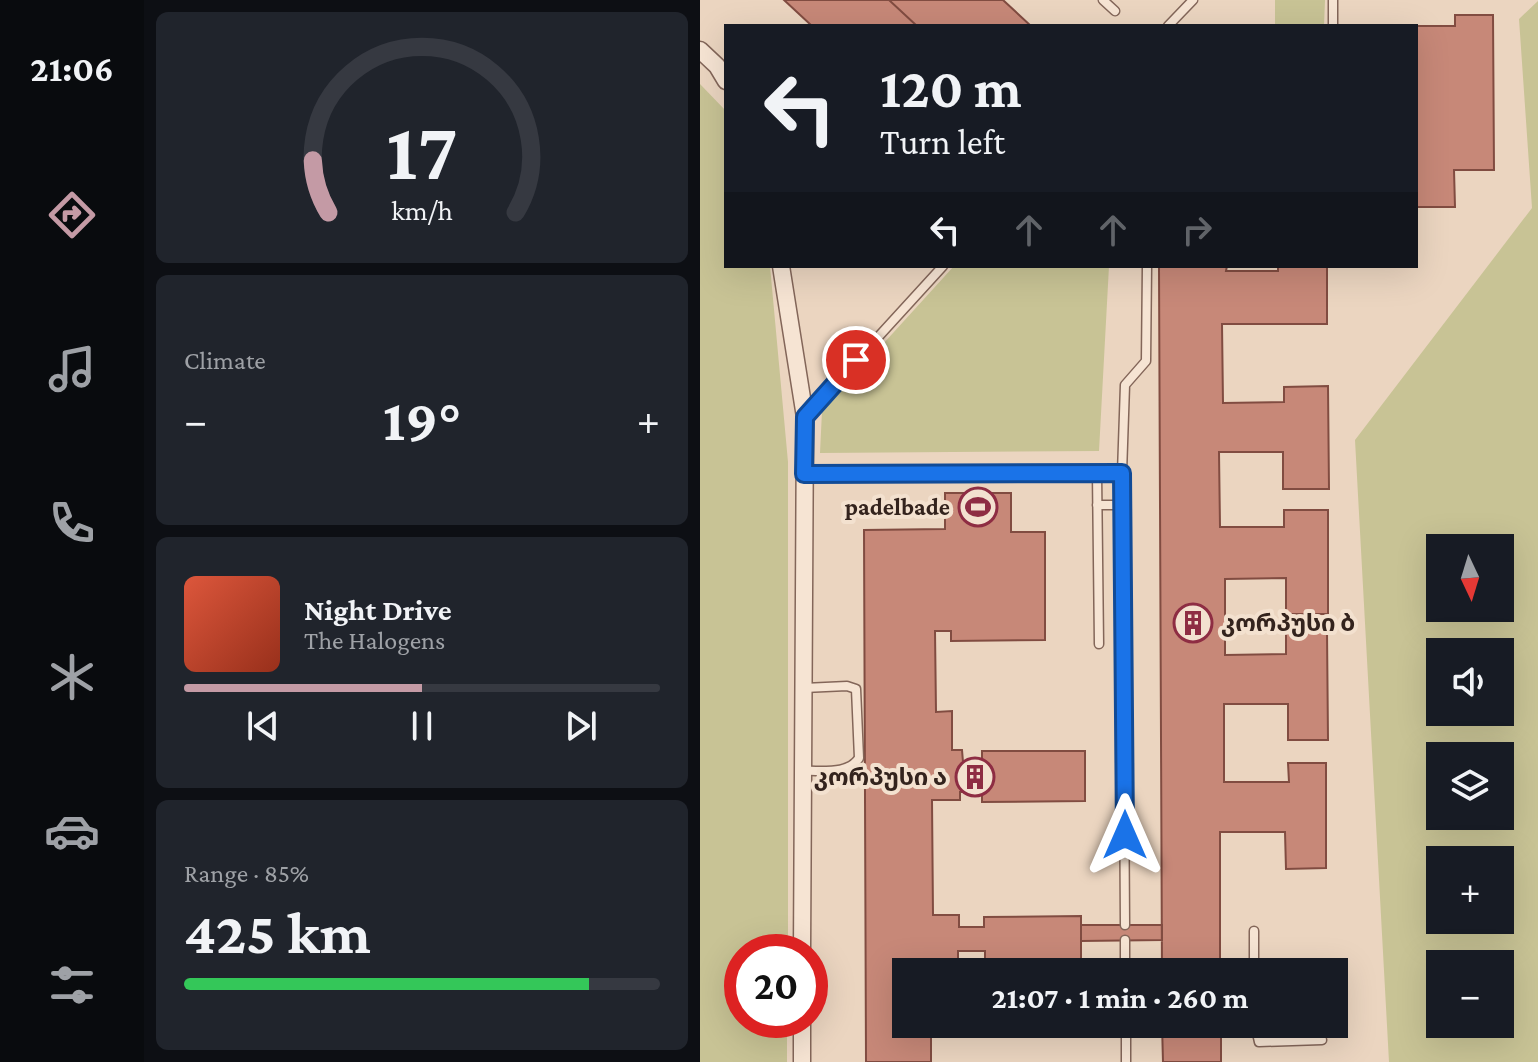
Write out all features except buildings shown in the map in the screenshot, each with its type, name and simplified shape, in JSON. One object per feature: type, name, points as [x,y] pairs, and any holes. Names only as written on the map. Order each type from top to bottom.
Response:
[{"type":"street","points":[[700,50],[724,78]]},
{"type":"street","points":[[781,268],[805,417],[802,934]]},
{"type":"street","points":[[802,1038],[802,1062]]},
{"type":"lane","points":[[1103,0],[1115,11]]},
{"type":"lane","points":[[1170,24],[1193,0]]},
{"type":"lane","points":[[1333,0],[1333,24]]},
{"type":"lane","points":[[805,417],[941,268]]},
{"type":"lane","points":[[1125,925],[1122,473],[1125,385],[1146,361],[1147,268]]},
{"type":"lane","points":[[1097,473],[1099,644]]},
{"type":"lane","points":[[804,474],[1122,473]]},
{"type":"lane","points":[[1097,505],[1123,505]]},
{"type":"lane","points":[[803,771],[844,769],[854,765],[859,758],[856,689],[847,686],[804,688]]},
{"type":"lane","points":[[1254,931],[1254,958]]},
{"type":"lane","points":[[1125,940],[1125,958]]},
{"type":"lane","points":[[1126,1038],[1126,1062]]},
{"type":"lane","points":[[1258,1038],[1259,1042],[1322,1040]]},
{"type":"shaded area","points":[[1275,0],[1325,0],[1324,24],[1275,24]]},
{"type":"shaded area","points":[[1538,1],[1538,1062],[1389,1062],[1355,440],[1532,208],[1519,19]]},
{"type":"shaded area","points":[[700,84],[724,109],[724,268],[770,268],[788,462],[788,934],[724,934],[724,1038],[787,1038],[787,1062],[700,1062]]},
{"type":"shaded area","points":[[952,268],[1109,268],[1099,451],[820,453],[822,411]]},
{"type":"place","name":"padelbade","points":[[978,507]]},
{"type":"place","name":"კორპუსი ბ","points":[[1193,623]]},
{"type":"place","name":"კორპუსი ა","points":[[975,777]]},
{"type":"route","points":[[856,360],[805,417],[804,474],[1122,473],[1125,835]]}]
